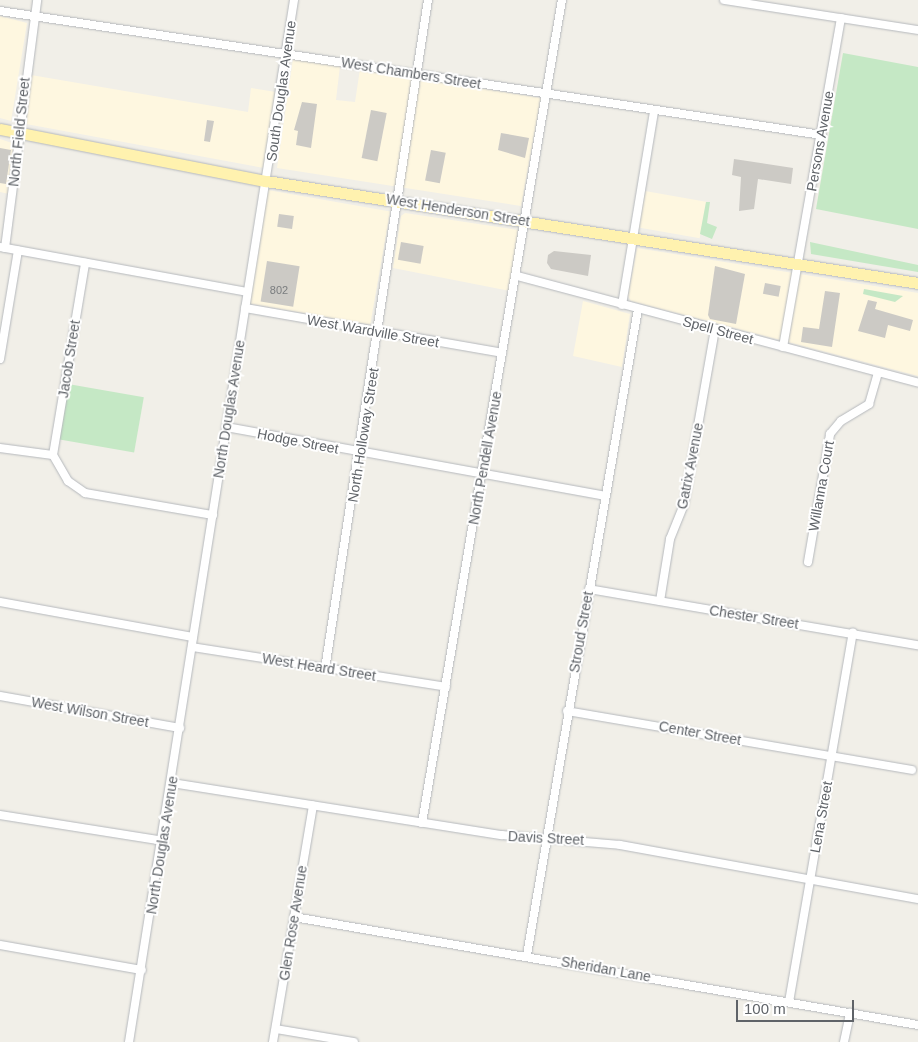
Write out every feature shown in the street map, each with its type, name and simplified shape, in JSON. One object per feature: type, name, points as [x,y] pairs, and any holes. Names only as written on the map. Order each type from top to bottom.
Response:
[{"type":"main road","name":"West Henderson Street","points":[[0,129],[266,181],[918,283]]},
{"type":"street","name":"North Field Street","points":[[2,248],[37,0]]},
{"type":"street","name":"South Douglas Avenue","points":[[266,181],[294,0]]},
{"type":"street","name":"North Holloway Street","points":[[325,669],[379,332],[428,0]]},
{"type":"street","name":"North Pendell Avenue","points":[[422,823],[502,354],[518,276],[562,0]]},
{"type":"street","points":[[724,0],[918,30]]},
{"type":"street","name":"West Chambers Street","points":[[0,11],[822,135]]},
{"type":"street","name":"Persons Avenue","points":[[783,348],[822,135],[841,18]]},
{"type":"street","points":[[622,305],[654,111]]},
{"type":"street","name":"North Douglas Avenue","points":[[129,1042],[164,841],[193,638],[266,181]]},
{"type":"street","points":[[2,248],[247,292]]},
{"type":"street","points":[[0,359],[18,250]]},
{"type":"street","name":"Jacob Street","points":[[53,455],[86,263]]},
{"type":"street","name":"Spell Street","points":[[518,276],[918,383]]},
{"type":"street","name":"West Wardville Street","points":[[245,308],[502,354]]},
{"type":"street","name":"Stroud Street","points":[[527,955],[638,309]]},
{"type":"street","name":"Gatrix Avenue","points":[[660,601],[670,540],[684,505],[715,329]]},
{"type":"street","name":"Willanna Court","points":[[808,562],[830,434],[841,421],[869,404],[878,372]]},
{"type":"street","name":"Hodge Street","points":[[226,428],[482,476],[605,496]]},
{"type":"street","points":[[0,448],[53,455],[68,482],[85,493],[213,515]]},
{"type":"street","name":"Chester Street","points":[[589,589],[918,645]]},
{"type":"street","points":[[0,602],[193,638]]},
{"type":"street","name":"Lena Street","points":[[789,1002],[853,633]]},
{"type":"street","name":"West Heard Street","points":[[192,647],[446,687]]},
{"type":"street","name":"West Wilson Street","points":[[0,696],[180,728]]},
{"type":"street","name":"Center Street","points":[[568,711],[912,770]]},
{"type":"street","name":"Davis Street","points":[[172,782],[422,823],[546,840],[586,840],[811,878],[918,899]]},
{"type":"street","name":"Glen Rose Avenue","points":[[273,1042],[313,805]]},
{"type":"street","points":[[0,815],[164,841]]},
{"type":"street","name":"Sheridan Lane","points":[[294,918],[527,955],[918,1025]]},
{"type":"street","points":[[0,945],[142,970]]},
{"type":"street","points":[[844,1042],[850,1012]]},
{"type":"street","points":[[276,1029],[354,1042]]},
{"type":"shaded area","points":[[0,16],[27,23],[11,121],[0,118]]},
{"type":"shaded area","points":[[293,59],[340,66],[336,100],[355,102],[360,69],[541,98],[521,206],[277,168]]},
{"type":"shaded area","points":[[31,75],[248,112],[251,88],[276,92],[264,168],[26,124]]},
{"type":"shaded area","points":[[0,139],[15,144],[9,194],[0,192]]},
{"type":"shaded area","points":[[268,190],[390,212],[370,325],[248,303]]},
{"type":"shaded area","points":[[645,191],[706,202],[700,238],[639,227]]},
{"type":"shaded area","points":[[405,213],[518,230],[510,291],[393,268],[401,216]]},
{"type":"shaded area","points":[[637,248],[918,293],[918,376],[631,301],[628,296]]},
{"type":"shaded area","points":[[583,301],[630,314],[622,367],[573,356]]},
{"type":"green space","points":[[843,53],[918,67],[918,229],[816,209]]},
{"type":"green space","points":[[706,202],[710,202],[707,223],[717,227],[712,239],[700,234]]},
{"type":"green space","points":[[810,242],[918,265],[918,272],[811,254]]},
{"type":"green space","points":[[864,289],[903,296],[895,302],[863,294]]},
{"type":"green space","points":[[68,384],[144,397],[134,453],[58,439]]},
{"type":"building","points":[[302,102],[317,104],[311,148],[296,145],[298,131],[294,130]]},
{"type":"building","points":[[371,110],[387,113],[377,161],[362,158]]},
{"type":"building","points":[[207,120],[214,121],[210,142],[204,141]]},
{"type":"building","points":[[501,133],[529,138],[525,158],[498,150]]},
{"type":"building","points":[[0,148],[11,150],[6,184],[0,183]]},
{"type":"building","points":[[431,150],[446,153],[440,183],[425,180]]},
{"type":"building","points":[[734,159],[793,168],[791,184],[758,179],[754,209],[739,211],[741,177],[732,175]]},
{"type":"building","points":[[279,214],[294,216],[292,229],[277,227]]},
{"type":"building","points":[[401,242],[424,246],[421,264],[398,260]]},
{"type":"building","points":[[554,251],[591,255],[588,276],[551,269],[547,263],[548,255]]},
{"type":"building","points":[[267,261],[300,266],[293,307],[261,301]]},
{"type":"building","points":[[715,266],[745,274],[736,324],[710,319],[708,315]]},
{"type":"building","points":[[765,283],[781,286],[779,297],[763,294]]},
{"type":"building","points":[[825,291],[840,293],[832,347],[801,342],[803,327],[819,329]]},
{"type":"building","points":[[868,300],[877,302],[875,309],[913,320],[910,331],[888,325],[885,338],[858,331]]}]
